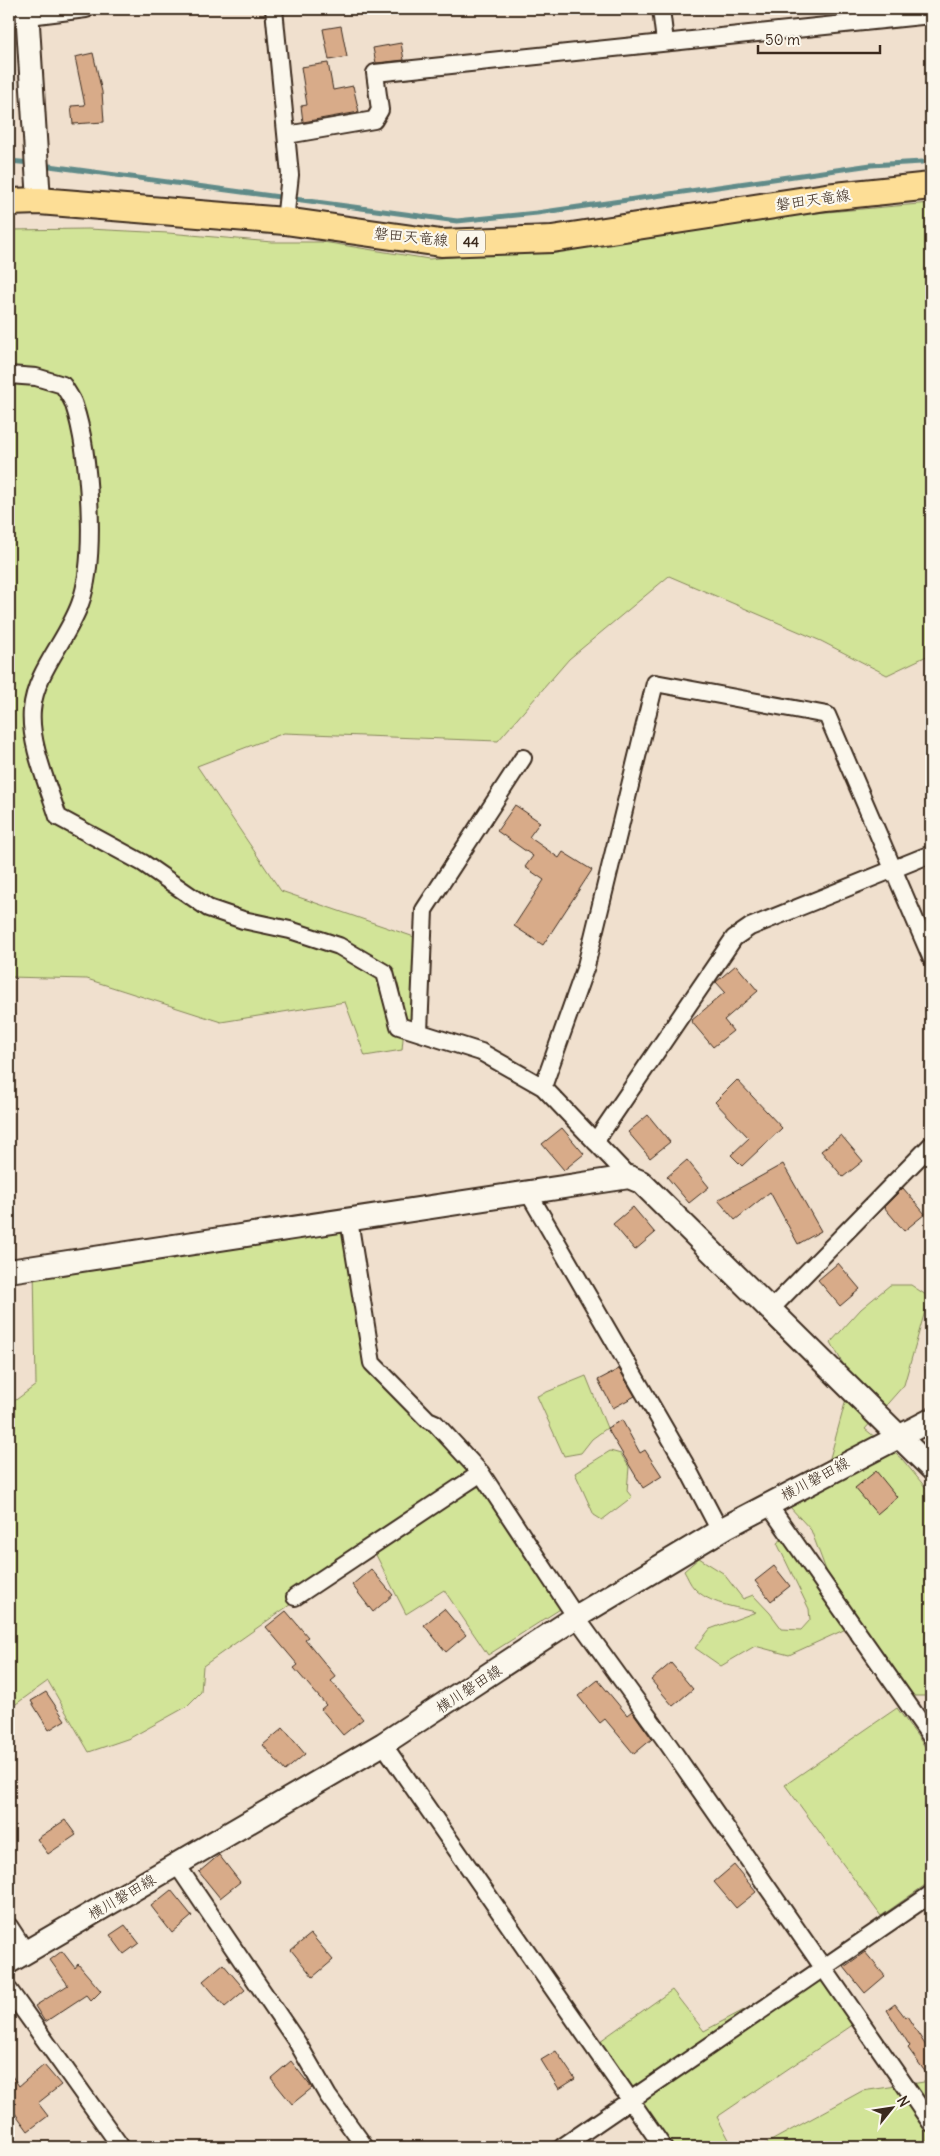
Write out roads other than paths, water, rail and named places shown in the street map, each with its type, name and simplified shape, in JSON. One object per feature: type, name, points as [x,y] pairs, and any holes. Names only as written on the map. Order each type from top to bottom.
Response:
[{"type":"main road","name":"磐田天竜線","points":[[9,202],[39,201],[285,220],[441,243],[552,239],[826,197],[931,186]]},
{"type":"street","points":[[39,201],[28,12],[86,9]]},
{"type":"street","points":[[274,9],[290,175],[285,220]]},
{"type":"street","points":[[661,9],[665,42]]},
{"type":"street","points":[[287,135],[374,120],[380,110],[375,73],[931,15]]},
{"type":"street","points":[[9,374],[36,377],[63,386],[74,404],[88,479],[90,554],[81,603],[67,634],[45,672],[34,697],[32,712],[33,736],[58,817],[143,863],[208,908],[243,920],[290,930],[339,946],[385,973],[399,1026],[481,1052],[543,1087],[629,1177],[641,1182],[901,1436],[931,1468]]},
{"type":"street","points":[[543,1087],[586,966],[655,682],[827,715],[895,869],[931,957]]},
{"type":"street","points":[[419,1032],[424,910],[523,758]]},
{"type":"street","points":[[595,1142],[734,938],[750,928],[931,854]]},
{"type":"street","points":[[771,1309],[931,1145]]},
{"type":"street","points":[[9,1272],[629,1177]]},
{"type":"street","points":[[528,1192],[684,1462],[720,1531]]},
{"type":"street","points":[[349,1220],[372,1363],[428,1420],[435,1423],[481,1473],[576,1617],[668,1744],[931,2123]]},
{"type":"street","name":"横川磐田線","points":[[17,1957],[178,1866],[383,1744],[576,1617],[720,1531],[768,1504],[931,1420]]},
{"type":"street","points":[[295,1597],[481,1473]]},
{"type":"street","points":[[768,1504],[931,1737]]},
{"type":"street","points":[[383,1744],[663,2147]]},
{"type":"street","points":[[178,1866],[297,2042],[328,2096],[365,2147]]},
{"type":"street","points":[[562,2147],[931,1894]]},
{"type":"street","points":[[9,1926],[17,1957]]},
{"type":"street","points":[[9,1990],[122,2147]]},
{"type":"waterway","points":[[9,161],[31,163]]},
{"type":"waterway","points":[[42,165],[457,221],[537,213],[871,165],[922,162]]}]
